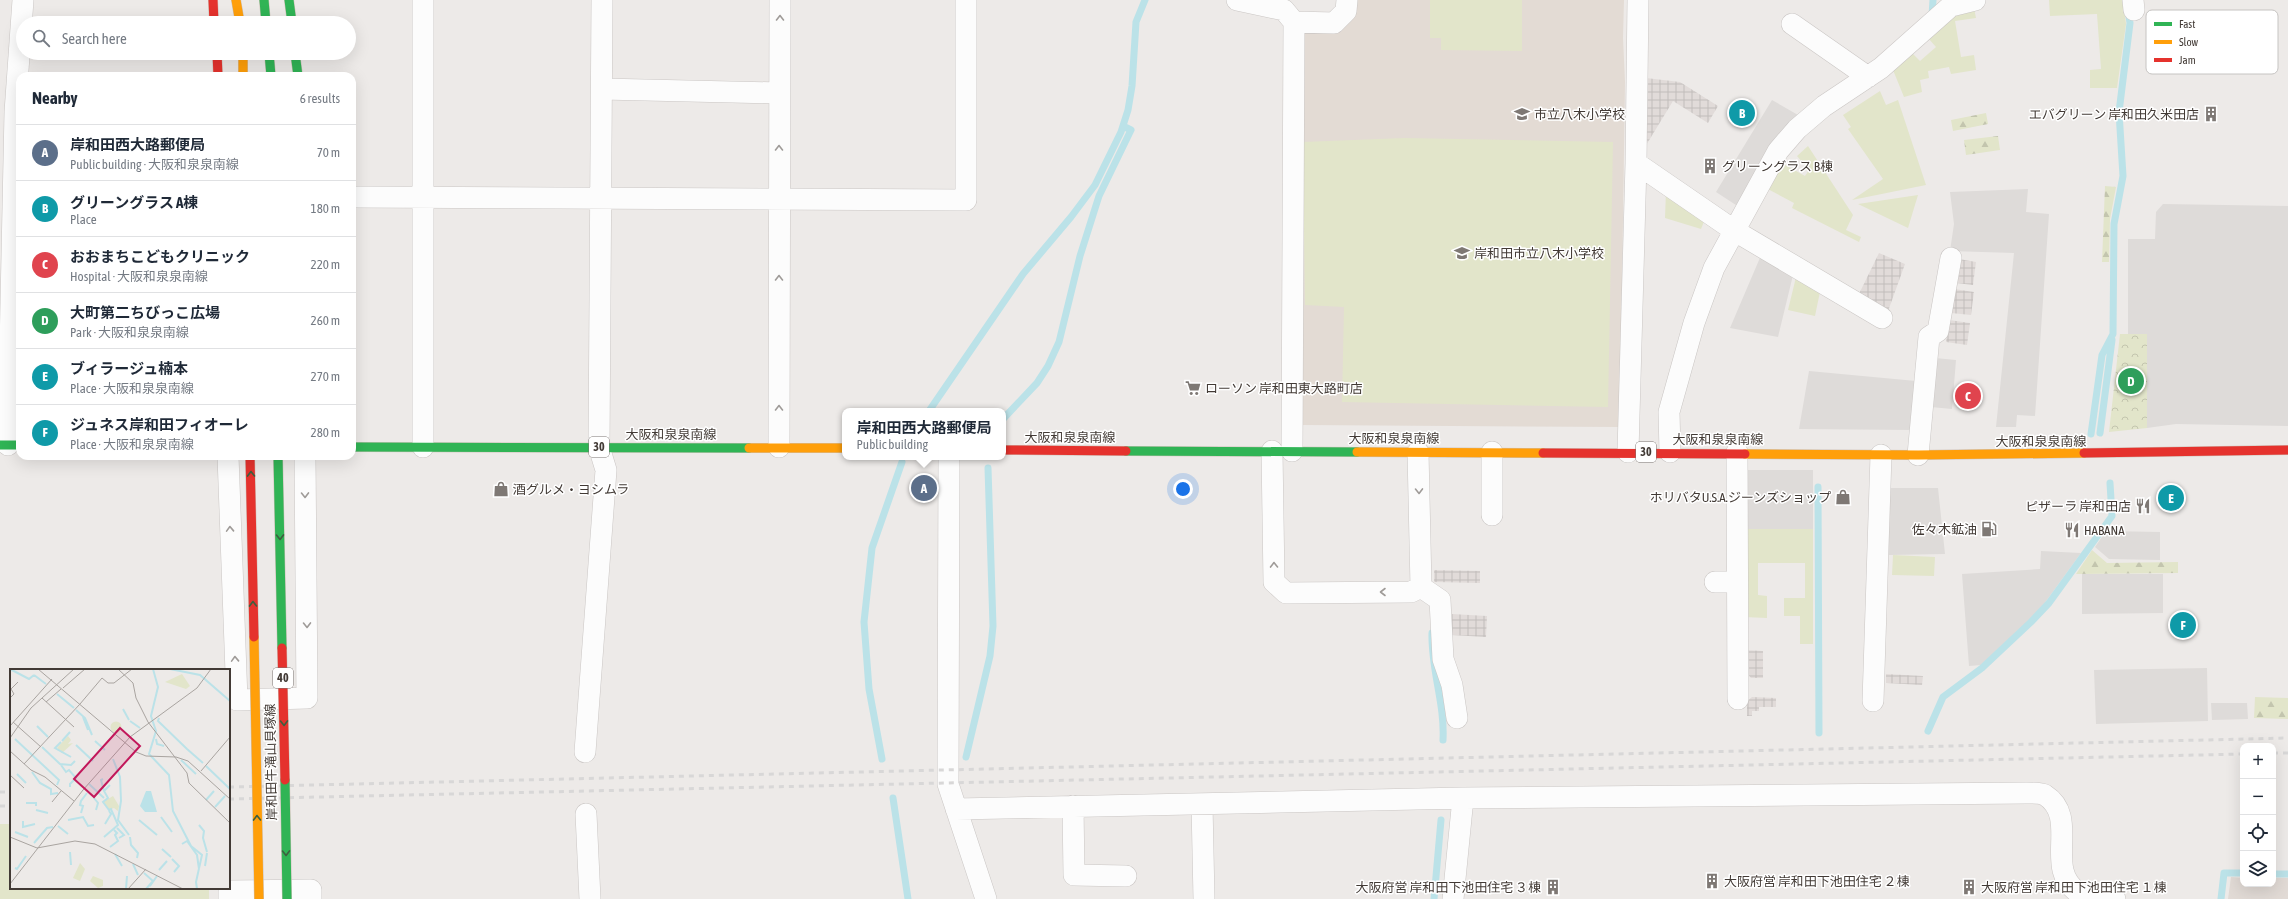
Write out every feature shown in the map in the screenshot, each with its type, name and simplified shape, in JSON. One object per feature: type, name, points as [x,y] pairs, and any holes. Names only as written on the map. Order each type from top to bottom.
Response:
[{"type":"main road","points":[[213,0],[214,16]]},
{"type":"main road","points":[[236,0],[239,16]]},
{"type":"main road","points":[[264,0],[265,16]]},
{"type":"main road","points":[[289,0],[291,16]]},
{"type":"main road","points":[[217,60],[218,72]]},
{"type":"main road","points":[[243,60],[244,72]]},
{"type":"main road","points":[[270,60],[271,72]]},
{"type":"main road","points":[[296,60],[297,72]]},
{"type":"main road","name":"大阪和泉泉南線","points":[[356,447],[842,448]]},
{"type":"main road","name":"大阪和泉泉南線","points":[[1006,450],[1737,452],[1918,455],[2288,450]]},
{"type":"main road","name":"岸和田牛滝山貝塚線","points":[[250,460],[258,899]]},
{"type":"main road","name":"岸和田牛滝山貝塚線","points":[[278,460],[287,899]]},
{"type":"street","points":[[21,16],[23,0]]},
{"type":"street","points":[[422,448],[423,0]]},
{"type":"street","points":[[585,752],[606,470],[599,447],[602,198],[602,0]]},
{"type":"street","points":[[779,447],[780,0]]},
{"type":"street","points":[[356,197],[966,200],[966,0]]},
{"type":"street","points":[[1237,0],[1284,10],[1294,22],[1282,451],[1274,582],[1286,593],[1411,592],[1421,587]]},
{"type":"street","points":[[1294,22],[1334,23],[1346,11],[1347,0]]},
{"type":"street","points":[[1628,452],[1636,163],[1638,0]]},
{"type":"street","points":[[1670,452],[1669,412],[1683,357],[1714,268],[1765,172],[1778,152],[1797,129],[1824,106],[1881,68],[1951,6],[1975,0]]},
{"type":"street","points":[[1792,24],[1868,77]]},
{"type":"street","points":[[9,445],[6,223],[16,192],[7,112],[16,49]]},
{"type":"street","points":[[602,89],[780,93]]},
{"type":"street","points":[[1636,163],[1735,231],[1882,318]]},
{"type":"street","points":[[1918,455],[1929,337],[1938,331],[1951,258]]},
{"type":"street","points":[[1418,452],[1421,587]]},
{"type":"street","points":[[1492,452],[1492,515]]},
{"type":"street","points":[[1737,452],[1738,582],[1743,690]]},
{"type":"street","points":[[1873,701],[1881,455]]},
{"type":"street","points":[[228,460],[237,700],[308,698],[305,460]]},
{"type":"street","points":[[950,460],[948,784],[986,899]]},
{"type":"street","points":[[1715,582],[1738,582]]},
{"type":"street","points":[[1421,587],[1440,600],[1443,659],[1452,685],[1457,718]]},
{"type":"street","points":[[956,809],[1464,798],[2044,794],[2055,804],[2061,816],[2061,864],[2066,881],[2080,894],[2115,899]]},
{"type":"street","points":[[1453,899],[1464,798]]},
{"type":"street","points":[[1202,804],[1204,899]]},
{"type":"street","points":[[1073,806],[1074,875],[1126,876]]},
{"type":"street","points":[[586,814],[590,899]]},
{"type":"street","points":[[229,899],[229,891],[311,890],[311,899]]},
{"type":"shaded area","name":"岸和田市立八木小学校","points":[[1357,0],[1624,0],[1623,38],[1625,82],[1620,427],[1303,425],[1300,35]]},
{"type":"shaded area","points":[[1646,78],[1680,82],[1718,106],[1708,123],[1673,101],[1645,147]]},
{"type":"shaded area","points":[[1772,100],[1798,115],[1739,207],[1716,192]]},
{"type":"shaded area","points":[[2028,189],[2026,212],[2049,214],[2035,416],[2017,415],[2016,427],[1996,427],[2014,253],[1950,251],[1954,224],[1950,192]]},
{"type":"shaded area","points":[[2163,204],[2288,206],[2288,426],[2176,424],[2147,428],[2147,334],[2128,334],[2128,239],[2155,239],[2156,212]]},
{"type":"shaded area","points":[[1762,253],[1794,271],[1778,337],[1730,328]]},
{"type":"shaded area","points":[[1879,253],[1905,264],[1887,314],[1858,296]]},
{"type":"shaded area","points":[[1959,259],[1976,262],[1973,285],[1956,283]]},
{"type":"shaded area","points":[[1954,289],[1974,292],[1971,315],[1951,313]]},
{"type":"shaded area","points":[[1949,320],[1970,323],[1967,345],[1946,342]]},
{"type":"shaded area","points":[[1935,358],[1956,360],[1952,409],[1931,407]]},
{"type":"shaded area","points":[[1809,371],[1916,381],[1913,430],[1799,429]]},
{"type":"shaded area","points":[[1744,470],[1813,470],[1813,529],[1744,529]]},
{"type":"shaded area","points":[[1888,488],[1938,488],[1945,554],[1889,555]]},
{"type":"shaded area","points":[[2106,531],[2160,532],[2160,560],[2109,559],[2095,547]]},
{"type":"shaded area","points":[[2041,551],[2081,553],[2044,604],[2026,623],[1981,665],[1969,666],[1962,574],[2040,569]]},
{"type":"shaded area","points":[[1434,570],[1480,571],[1480,583],[1434,582]]},
{"type":"shaded area","points":[[2082,574],[2163,574],[2163,613],[2082,614]]},
{"type":"shaded area","points":[[1452,614],[1487,616],[1486,637],[1451,635]]},
{"type":"shaded area","points":[[1745,650],[1763,651],[1763,678],[1751,678],[1744,670]]},
{"type":"shaded area","points":[[2207,668],[2208,721],[2096,724],[2094,670]]},
{"type":"shaded area","points":[[1886,674],[1923,676],[1922,685],[1886,683]]},
{"type":"shaded area","points":[[1752,697],[1776,698],[1776,707],[1759,707],[1759,711],[1752,711],[1752,716],[1747,716],[1747,701]]},
{"type":"shaded area","points":[[2211,703],[2247,703],[2248,719],[2212,720]]},
{"type":"shaded area","points":[[2231,877],[2240,878],[2240,887],[2276,887],[2276,878],[2288,878],[2288,899],[2228,899]]},
{"type":"green space","points":[[1430,0],[1522,0],[1522,51],[1441,50],[1441,38],[1430,38]]},
{"type":"green space","points":[[2049,0],[2123,0],[2126,24],[2117,88],[2090,88],[2090,70],[2101,69],[2097,14],[2050,16]]},
{"type":"green space","points":[[1974,8],[1976,18],[1955,21],[1961,57],[1974,55],[1976,70],[1951,74],[1949,67],[1928,71],[1929,78],[1920,80],[1922,92],[1904,97],[1893,70],[1912,53],[1920,61],[1936,47],[1928,38],[1954,14]]},
{"type":"green space","points":[[1880,91],[1886,105],[1898,100],[1926,185],[1852,200],[1883,179],[1848,129],[1851,127],[1843,115]]},
{"type":"green space","points":[[1986,113],[1988,124],[1953,131],[1951,120]]},
{"type":"green space","points":[[1998,136],[2000,150],[1966,155],[1964,140]]},
{"type":"green space","points":[[1404,138],[1613,142],[1608,407],[1342,402],[1344,307],[1305,305],[1303,142]]},
{"type":"green space","points":[[1808,146],[1853,215],[1846,230],[1861,237],[1859,242],[1792,208],[1794,203],[1766,188],[1780,162],[1805,176],[1809,170],[1797,156]]},
{"type":"green space","points":[[2105,186],[2116,187],[2110,219],[2109,262],[2102,262]]},
{"type":"green space","points":[[1666,191],[1705,219],[1701,229],[1665,218]]},
{"type":"green space","points":[[1918,195],[1908,228],[1858,204]]},
{"type":"green space","points":[[1797,273],[1821,287],[1815,316],[1788,310]]},
{"type":"green space","points":[[2120,334],[2147,334],[2147,428],[2109,432]]},
{"type":"green space","points":[[1744,529],[1813,529],[1813,644],[1800,644],[1800,616],[1784,616],[1784,598],[1805,598],[1805,563],[1758,563],[1758,595],[1767,596],[1767,618],[1744,617]]},
{"type":"green space","points":[[2092,550],[2107,563],[2178,562],[2178,573],[2076,574]]},
{"type":"green space","points":[[1893,555],[1935,557],[1934,576],[1892,575]]},
{"type":"green space","points":[[2255,697],[2288,698],[2288,719],[2254,718]]},
{"type":"green space","points":[[0,824],[10,824],[10,889],[209,889],[209,899],[0,899]]},
{"type":"waterway","points":[[931,408],[1023,274],[1071,217],[1095,185],[1121,132],[1128,110],[1132,86],[1136,22],[1145,0]]},
{"type":"waterway","points":[[1932,16],[1933,0]]},
{"type":"waterway","points":[[2091,434],[2102,355],[2113,334],[2114,224],[2123,176],[2119,112],[2130,23],[2128,10]]},
{"type":"waterway","points":[[1006,416],[1037,383],[1048,366],[1059,342],[1080,256],[1099,196],[1131,130],[1123,126]]},
{"type":"waterway","points":[[2100,433],[2112,340]]},
{"type":"waterway","points":[[882,759],[869,689],[864,622],[872,548],[902,462]]},
{"type":"waterway","points":[[966,757],[990,656],[993,626],[988,468]]},
{"type":"waterway","points":[[1928,731],[1943,697],[1982,668],[2049,603],[2112,516],[2110,483]]},
{"type":"waterway","points":[[1818,487],[1819,733]]},
{"type":"waterway","points":[[1432,633],[1432,647],[1442,713],[1443,740]]},
{"type":"waterway","points":[[893,798],[908,899]]},
{"type":"waterway","points":[[1434,899],[1441,820]]},
{"type":"waterway","points":[[2221,899],[2224,873],[2240,873]]},
{"type":"waterway","points":[[2276,874],[2288,874]]},
{"type":"railway","points":[[230,787],[2288,738]]},
{"type":"railway","points":[[2276,753],[2288,753]]},
{"type":"railway","points":[[230,799],[2240,754]]},
{"type":"railway","points":[[0,792],[10,792]]},
{"type":"railway","points":[[0,806],[10,806]]},
{"type":"traffic: fast","points":[[264,0],[265,16]]},
{"type":"traffic: fast","points":[[289,0],[291,16]]},
{"type":"traffic: fast","points":[[270,60],[271,72]]},
{"type":"traffic: fast","points":[[296,60],[297,72]]},
{"type":"traffic: fast","points":[[0,445],[16,445]]},
{"type":"traffic: fast","points":[[356,447],[749,448]]},
{"type":"traffic: fast","points":[[1126,451],[1357,452]]},
{"type":"traffic: fast","points":[[278,460],[282,648]]},
{"type":"traffic: fast","points":[[285,780],[287,899]]},
{"type":"traffic: slow","points":[[236,0],[239,16]]},
{"type":"traffic: slow","points":[[243,60],[243,72]]},
{"type":"traffic: slow","points":[[749,448],[842,448]]},
{"type":"traffic: slow","points":[[1357,452],[1543,453]]},
{"type":"traffic: slow","points":[[1745,454],[1918,455],[2084,453]]},
{"type":"traffic: slow","points":[[254,637],[259,899]]},
{"type":"traffic: jam","points":[[213,0],[214,16]]},
{"type":"traffic: jam","points":[[217,60],[218,72]]},
{"type":"traffic: jam","points":[[1006,450],[1126,451]]},
{"type":"traffic: jam","points":[[2084,453],[2288,450]]},
{"type":"traffic: jam","points":[[1543,453],[1745,454]]},
{"type":"traffic: jam","points":[[250,460],[254,637]]},
{"type":"traffic: jam","points":[[282,648],[285,780]]},
{"type":"place","name":"グリーングラス A棟","points":[[1742,113]]},
{"type":"place","name":"市立八木小学校","points":[[1522,114]]},
{"type":"place","name":"エバグリーン 岸和田久米田店","points":[[2211,114]]},
{"type":"place","name":"グリーングラス B棟","points":[[1710,166]]},
{"type":"place","name":"岸和田市立八木小学校","points":[[1462,253]]},
{"type":"place","name":"大町第二ちびっこ広場","points":[[2131,381]]},
{"type":"place","name":"ローソン 岸和田東大路町店","points":[[1193,388]]},
{"type":"place","name":"おおまちこどもクリニック","points":[[1968,396]]},
{"type":"place","name":"岸和田西大路郵便局","points":[[924,488]]},
{"type":"place","name":"酒グルメ・ヨシムラ","points":[[501,489]]},
{"type":"place","name":"ホリバタU.S.A.ジーンズショップ","points":[[1843,497]]},
{"type":"place","name":"ブィラージュ楠本","points":[[2171,498]]},
{"type":"place","name":"ピザーラ 岸和田店","points":[[2143,506]]},
{"type":"place","name":"佐々木鉱油","points":[[1989,529]]},
{"type":"place","name":"HABANA","points":[[2072,530]]},
{"type":"place","name":"ジュネス岸和田フィオーレ","points":[[2183,625]]},
{"type":"place","name":"大阪府営 岸和田下池田住宅 ２棟","points":[[1712,881]]},
{"type":"place","name":"大阪府営 岸和田下池田住宅 ３棟","points":[[1553,887]]},
{"type":"place","name":"大阪府営 岸和田下池田住宅 １棟","points":[[1969,887]]}]
